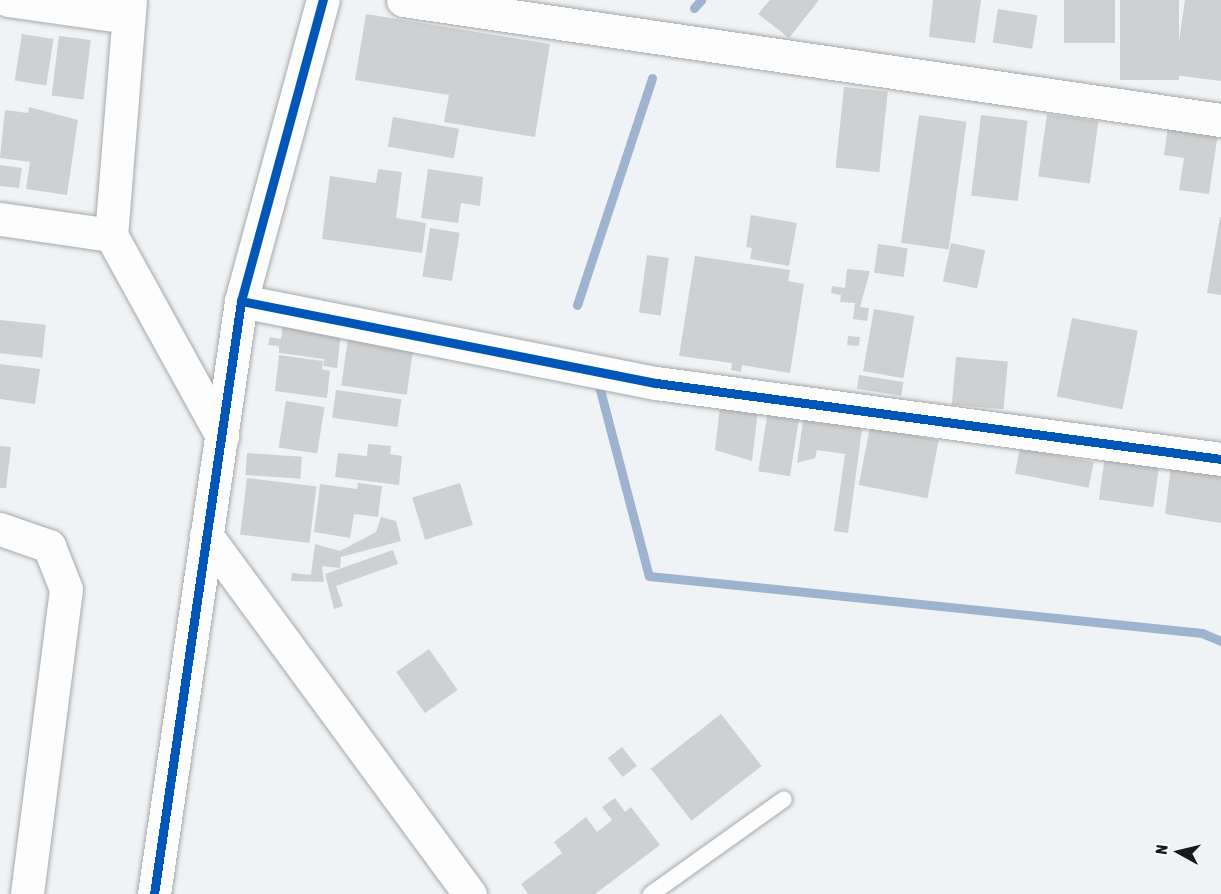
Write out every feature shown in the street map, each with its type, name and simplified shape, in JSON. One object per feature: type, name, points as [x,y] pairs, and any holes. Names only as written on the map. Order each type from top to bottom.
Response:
[{"type":"street","points":[[8,0],[129,9],[111,235],[222,436]]},
{"type":"street","points":[[153,894],[241,301],[323,0]]},
{"type":"street","points":[[403,0],[1221,120]]},
{"type":"street","points":[[0,219],[111,235]]},
{"type":"street","points":[[241,301],[656,383],[1221,459]]},
{"type":"street","points":[[0,529],[49,546],[66,589],[18,885]]},
{"type":"street","points":[[206,535],[470,894]]},
{"type":"lane","points":[[651,894],[784,799]]},
{"type":"building","points":[[770,0],[819,0],[789,38],[758,14]]},
{"type":"building","points":[[933,0],[981,0],[975,43],[929,37]]},
{"type":"building","points":[[1064,0],[1115,0],[1115,43],[1064,43]]},
{"type":"building","points":[[1120,0],[1179,0],[1179,80],[1120,80]]},
{"type":"building","points":[[1185,0],[1221,0],[1221,81],[1174,75]]},
{"type":"building","points":[[998,9],[1038,15],[1032,49],[993,43]]},
{"type":"building","points":[[366,14],[550,44],[535,137],[444,122],[449,95],[355,80]]},
{"type":"building","points":[[22,34],[54,39],[46,85],[15,80]]},
{"type":"building","points":[[59,36],[91,40],[83,99],[52,96]]},
{"type":"building","points":[[844,87],[888,92],[879,172],[836,168]]},
{"type":"building","points":[[29,107],[78,120],[67,195],[26,189],[30,162],[0,158],[5,110],[28,113]]},
{"type":"building","points":[[1047,114],[1098,121],[1090,184],[1038,176]]},
{"type":"building","points":[[919,115],[967,122],[949,249],[901,243]]},
{"type":"building","points":[[981,115],[1028,121],[1018,201],[971,195]]},
{"type":"building","points":[[393,117],[459,129],[454,158],[388,147]]},
{"type":"building","points":[[1168,126],[1218,133],[1209,194],[1179,190],[1184,158],[1164,155]]},
{"type":"building","points":[[0,165],[22,168],[19,188],[0,186]]},
{"type":"building","points":[[378,169],[402,172],[396,218],[426,223],[422,253],[322,239],[330,176],[376,183]]},
{"type":"building","points":[[428,169],[483,177],[480,206],[461,203],[458,223],[421,218]]},
{"type":"building","points":[[751,215],[797,223],[789,266],[750,259],[752,248],[746,247]]},
{"type":"building","points":[[1221,217],[1221,295],[1207,293]]},
{"type":"building","points":[[430,228],[460,233],[452,281],[422,276]]},
{"type":"building","points":[[951,243],[985,250],[977,288],[943,281]]},
{"type":"building","points":[[878,244],[908,248],[904,277],[874,273]]},
{"type":"building","points":[[647,255],[669,258],[661,315],[639,312]]},
{"type":"building","points":[[695,256],[790,270],[788,281],[804,284],[790,373],[742,365],[741,372],[731,370],[732,363],[679,356]]},
{"type":"building","points":[[847,269],[870,271],[860,307],[869,308],[867,321],[853,319],[855,303],[840,302],[841,295],[831,293],[832,286],[845,288]]},
{"type":"building","points":[[874,309],[914,316],[903,378],[863,371]]},
{"type":"building","points":[[1072,318],[1138,331],[1123,409],[1057,397]]},
{"type":"building","points":[[0,320],[46,325],[42,358],[0,353]]},
{"type":"building","points":[[283,324],[341,332],[337,368],[323,366],[324,359],[279,353],[279,346],[268,345],[270,337],[281,339]]},
{"type":"building","points":[[848,336],[860,337],[859,346],[847,345]]},
{"type":"building","points":[[348,338],[413,347],[407,395],[341,386]]},
{"type":"building","points":[[279,355],[323,361],[322,369],[330,371],[327,398],[275,391]]},
{"type":"building","points":[[956,357],[1008,362],[1004,409],[952,405]]},
{"type":"building","points":[[0,364],[40,369],[35,404],[0,399]]},
{"type":"building","points":[[859,375],[903,382],[901,396],[857,389]]},
{"type":"building","points":[[336,390],[401,399],[397,427],[332,418]]},
{"type":"building","points":[[286,401],[325,407],[317,454],[279,447]]},
{"type":"building","points":[[720,406],[758,410],[752,461],[715,450]]},
{"type":"building","points":[[768,410],[800,415],[790,476],[758,471]]},
{"type":"building","points":[[804,414],[863,422],[848,533],[834,531],[845,454],[817,450],[815,458],[797,463]]},
{"type":"building","points":[[870,427],[939,440],[927,498],[859,485]]},
{"type":"building","points":[[368,444],[391,446],[390,454],[402,456],[399,485],[335,477],[338,453],[367,456]]},
{"type":"building","points":[[0,446],[11,447],[6,488],[0,488]]},
{"type":"building","points":[[1020,448],[1094,462],[1089,488],[1015,474]]},
{"type":"building","points":[[247,453],[302,457],[300,479],[245,475]]},
{"type":"building","points":[[1105,456],[1159,464],[1153,507],[1099,500]]},
{"type":"building","points":[[1171,466],[1221,473],[1221,523],[1165,514]]},
{"type":"building","points":[[247,478],[316,487],[310,543],[240,535]]},
{"type":"building","points":[[358,483],[382,486],[378,517],[354,514],[350,538],[314,532],[320,484],[357,489]]},
{"type":"building","points":[[460,483],[473,525],[425,540],[412,498]]},
{"type":"building","points":[[381,517],[396,521],[401,541],[341,557],[340,568],[322,566],[324,582],[291,581],[292,573],[311,575],[315,544],[340,551],[376,532]]},
{"type":"building","points":[[393,550],[398,564],[336,586],[343,606],[334,609],[325,574]]},
{"type":"building","points":[[429,649],[458,690],[425,713],[396,672]]},
{"type":"building","points":[[721,714],[762,766],[692,821],[651,769]]},
{"type":"building","points":[[622,747],[637,766],[623,777],[608,758]]},
{"type":"building","points":[[615,798],[625,812],[631,807],[660,845],[595,894],[528,894],[521,884],[562,853],[554,842],[586,817],[597,832],[612,820],[602,807]]},
{"type":"waterway","points":[[694,8],[701,0]]},
{"type":"waterway","points":[[577,305],[652,78]]},
{"type":"waterway","points":[[599,386],[649,576],[1202,633],[1221,641]]},
{"type":"cycle path","points":[[154,894],[241,301],[323,0]]},
{"type":"cycle path","points":[[241,301],[656,383],[1221,459]]}]
